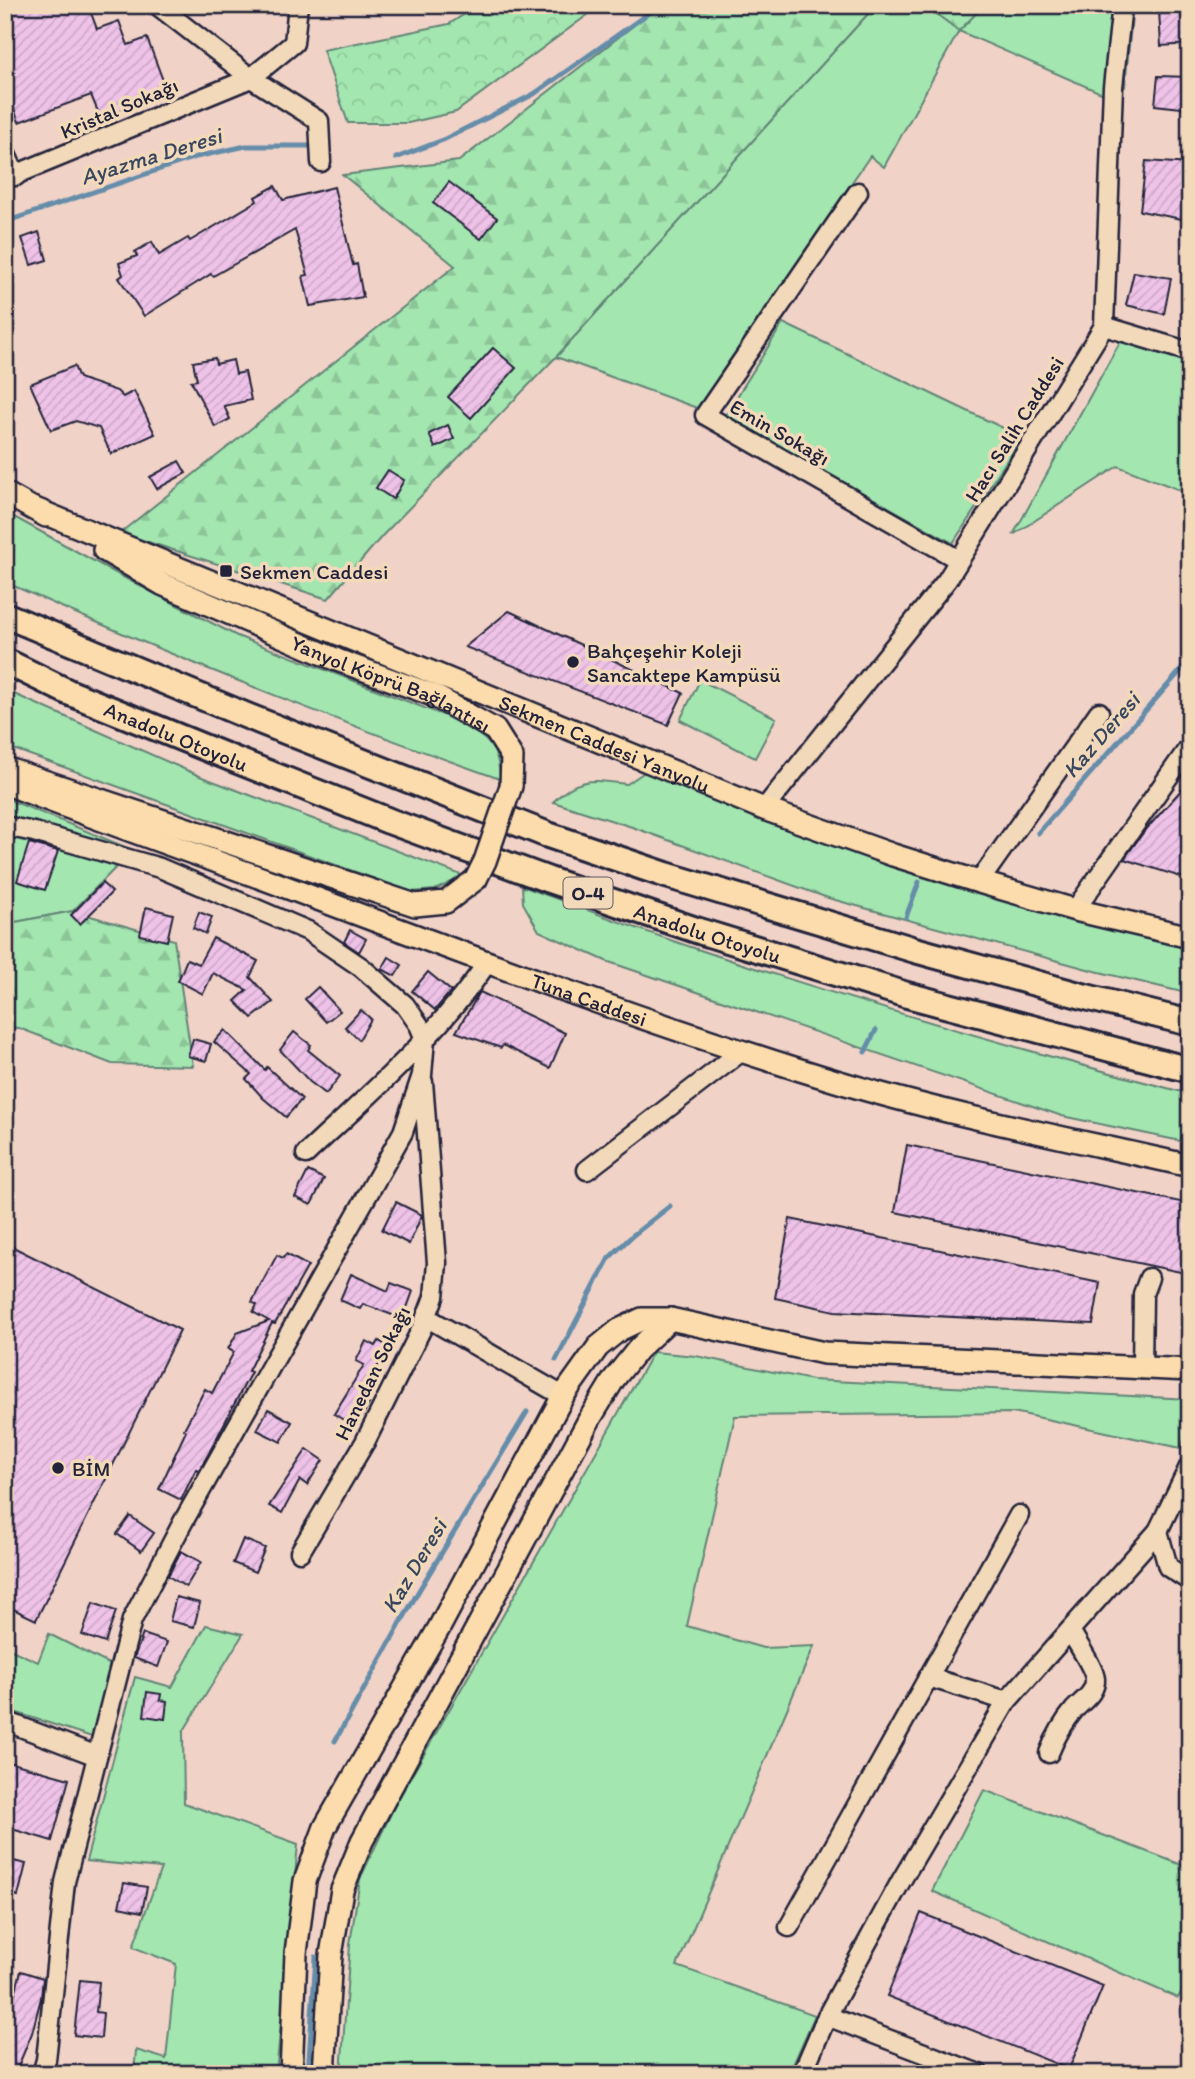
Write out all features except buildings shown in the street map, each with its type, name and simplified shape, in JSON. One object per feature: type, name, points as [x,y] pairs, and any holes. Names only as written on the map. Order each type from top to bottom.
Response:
[{"type":"highway","name":"Anadolu Otoyolu","points":[[5,615],[247,716],[548,835],[666,875],[915,950],[1190,1023]]},
{"type":"highway","name":"Anadolu Otoyolu","points":[[5,661],[68,692],[215,752],[550,880],[702,932],[907,995],[1190,1070]]},
{"type":"main road","points":[[5,493],[35,509]]},
{"type":"main road","name":"Yanyol Köprü Bağlantısı","points":[[5,768],[415,905],[446,902],[476,879],[511,786],[512,757],[495,730],[433,695],[337,660],[162,584],[35,509]]},
{"type":"main road","name":"Sekmen Caddesi Yanyolu","points":[[35,509],[764,809],[893,855],[1075,910],[1190,937]]},
{"type":"main road","name":"Tuna Caddesi","points":[[5,783],[487,963],[742,1051],[928,1106],[1190,1166]]},
{"type":"main road","points":[[291,2074],[296,1953],[304,1881],[325,1827],[439,1628],[563,1396],[598,1347],[619,1330],[642,1319],[670,1319],[824,1353],[1190,1370]]},
{"type":"main road","points":[[324,2074],[333,1942],[342,1890],[362,1842],[608,1389],[638,1349],[670,1319]]},
{"type":"street","points":[[157,5],[251,78],[319,121],[321,162]]},
{"type":"street","name":"Kristal Sokağı","points":[[11,178],[251,78],[294,43],[298,5]]},
{"type":"street","name":"Hacı Salih Caddesi","points":[[764,809],[947,580],[1104,326],[1113,87],[1122,5]]},
{"type":"street","points":[[5,152],[11,178]]},
{"type":"street","name":"Emin Sokağı","points":[[858,192],[705,415],[959,560]]},
{"type":"street","points":[[1104,326],[1190,352]]},
{"type":"street","points":[[979,881],[1099,712]]},
{"type":"street","points":[[1075,910],[1190,746]]},
{"type":"street","points":[[5,826],[160,868],[308,931],[360,967],[405,1005],[425,1039],[422,1075],[403,1132],[183,1522],[132,1620],[65,1882],[45,2069]]},
{"type":"street","points":[[306,1154],[425,1039],[463,998],[487,963]]},
{"type":"street","points":[[587,1170],[742,1051]]},
{"type":"street","name":"Hanedan Sokağı","points":[[300,1552],[365,1442],[426,1317],[433,1297],[437,1263],[422,1075]]},
{"type":"street","points":[[1142,1369],[1143,1294],[1149,1278]]},
{"type":"street","points":[[426,1317],[563,1396]]},
{"type":"street","points":[[802,2074],[827,2016],[901,1881],[1007,1700],[1158,1531],[1190,1465]]},
{"type":"street","points":[[789,1927],[1018,1515]]},
{"type":"street","points":[[1158,1531],[1168,1567],[1190,1581]]},
{"type":"street","points":[[1049,1754],[1074,1710],[1093,1688],[1095,1679],[1090,1663],[1070,1630]]},
{"type":"street","points":[[928,1677],[1007,1700]]},
{"type":"street","points":[[7,1727],[97,1756]]},
{"type":"street","points":[[827,2016],[979,2074]]},
{"type":"green space","points":[[479,5],[601,5],[456,112],[408,123],[348,123],[323,50],[449,24]]},
{"type":"green space","points":[[660,5],[876,5],[556,357],[383,535],[328,599],[120,533],[455,266],[343,175],[459,161]]},
{"type":"green space","points":[[876,5],[925,5],[959,31],[884,167],[870,156],[697,408],[556,357]]},
{"type":"green space","points":[[925,5],[984,5],[959,31]]},
{"type":"green space","points":[[984,5],[1133,5],[1125,87],[1101,93],[959,31]]},
{"type":"green space","points":[[783,323],[1022,437],[953,543],[725,416]]},
{"type":"green space","points":[[1125,333],[1190,353],[1190,494],[1118,466],[1013,535]]},
{"type":"green space","points":[[5,512],[237,636],[461,722],[490,744],[497,758],[500,779],[250,686],[5,582]]},
{"type":"green space","points":[[700,680],[776,718],[755,758],[680,720]]},
{"type":"green space","points":[[5,690],[202,777],[464,876],[435,890],[411,892],[5,746]]},
{"type":"green space","points":[[649,769],[1190,940],[1190,994],[1091,970],[828,898],[632,827],[553,802],[578,784],[595,781],[627,784]]},
{"type":"green space","points":[[5,798],[133,850],[73,911],[5,924]]},
{"type":"green space","points":[[522,886],[675,942],[880,1007],[1190,1094],[1190,1143],[1062,1116],[606,961],[539,931],[523,903]]},
{"type":"green space","points":[[73,911],[174,940],[193,1066],[112,1064],[19,1028],[5,1027],[5,924]]},
{"type":"green space","points":[[653,1352],[696,1356],[812,1380],[1190,1399],[1190,1424],[1181,1448],[1018,1413],[735,1416],[687,1626],[763,1648],[814,1646],[677,1966],[815,2015],[789,2074],[341,2074],[350,1944],[360,1879],[395,1805]]},
{"type":"green space","points":[[206,1625],[243,1634],[183,1732],[184,1803],[298,1844],[276,2074],[134,2074],[136,2050],[166,2059],[176,1964],[133,1947],[161,1868],[86,1861],[135,1677],[172,1687]]},
{"type":"green space","points":[[49,1634],[113,1666],[92,1737],[5,1709],[5,1647],[38,1662]]},
{"type":"green space","points":[[984,1790],[1190,1868],[1190,1977],[1178,1998],[932,1891]]},
{"type":"waterway","name":"Ayazma Deresi","points":[[396,158],[443,140],[534,94],[660,5]]},
{"type":"waterway","name":"Ayazma Deresi","points":[[5,222],[196,157],[246,146],[311,146]]},
{"type":"waterway","name":"Kaz Deresi","points":[[1038,833],[1190,660]]},
{"type":"waterway","name":"Kaz Deresi","points":[[906,917],[919,882]]},
{"type":"waterway","name":"Kaz Deresi","points":[[865,1052],[876,1030]]},
{"type":"waterway","name":"Kaz Deresi","points":[[556,1360],[609,1258],[670,1206]]},
{"type":"waterway","name":"Kaz Deresi","points":[[335,1741],[418,1592],[527,1412]]},
{"type":"waterway","name":"Kaz Deresi","points":[[308,2074],[316,1957]]},
{"type":"place","name":"Sekmen Caddesi","points":[[226,571]]},
{"type":"place","name":"Bahçeşehir Koleji Sancaktepe Kampüsü","points":[[573,662]]},
{"type":"place","name":"BİM","points":[[58,1468]]}]
